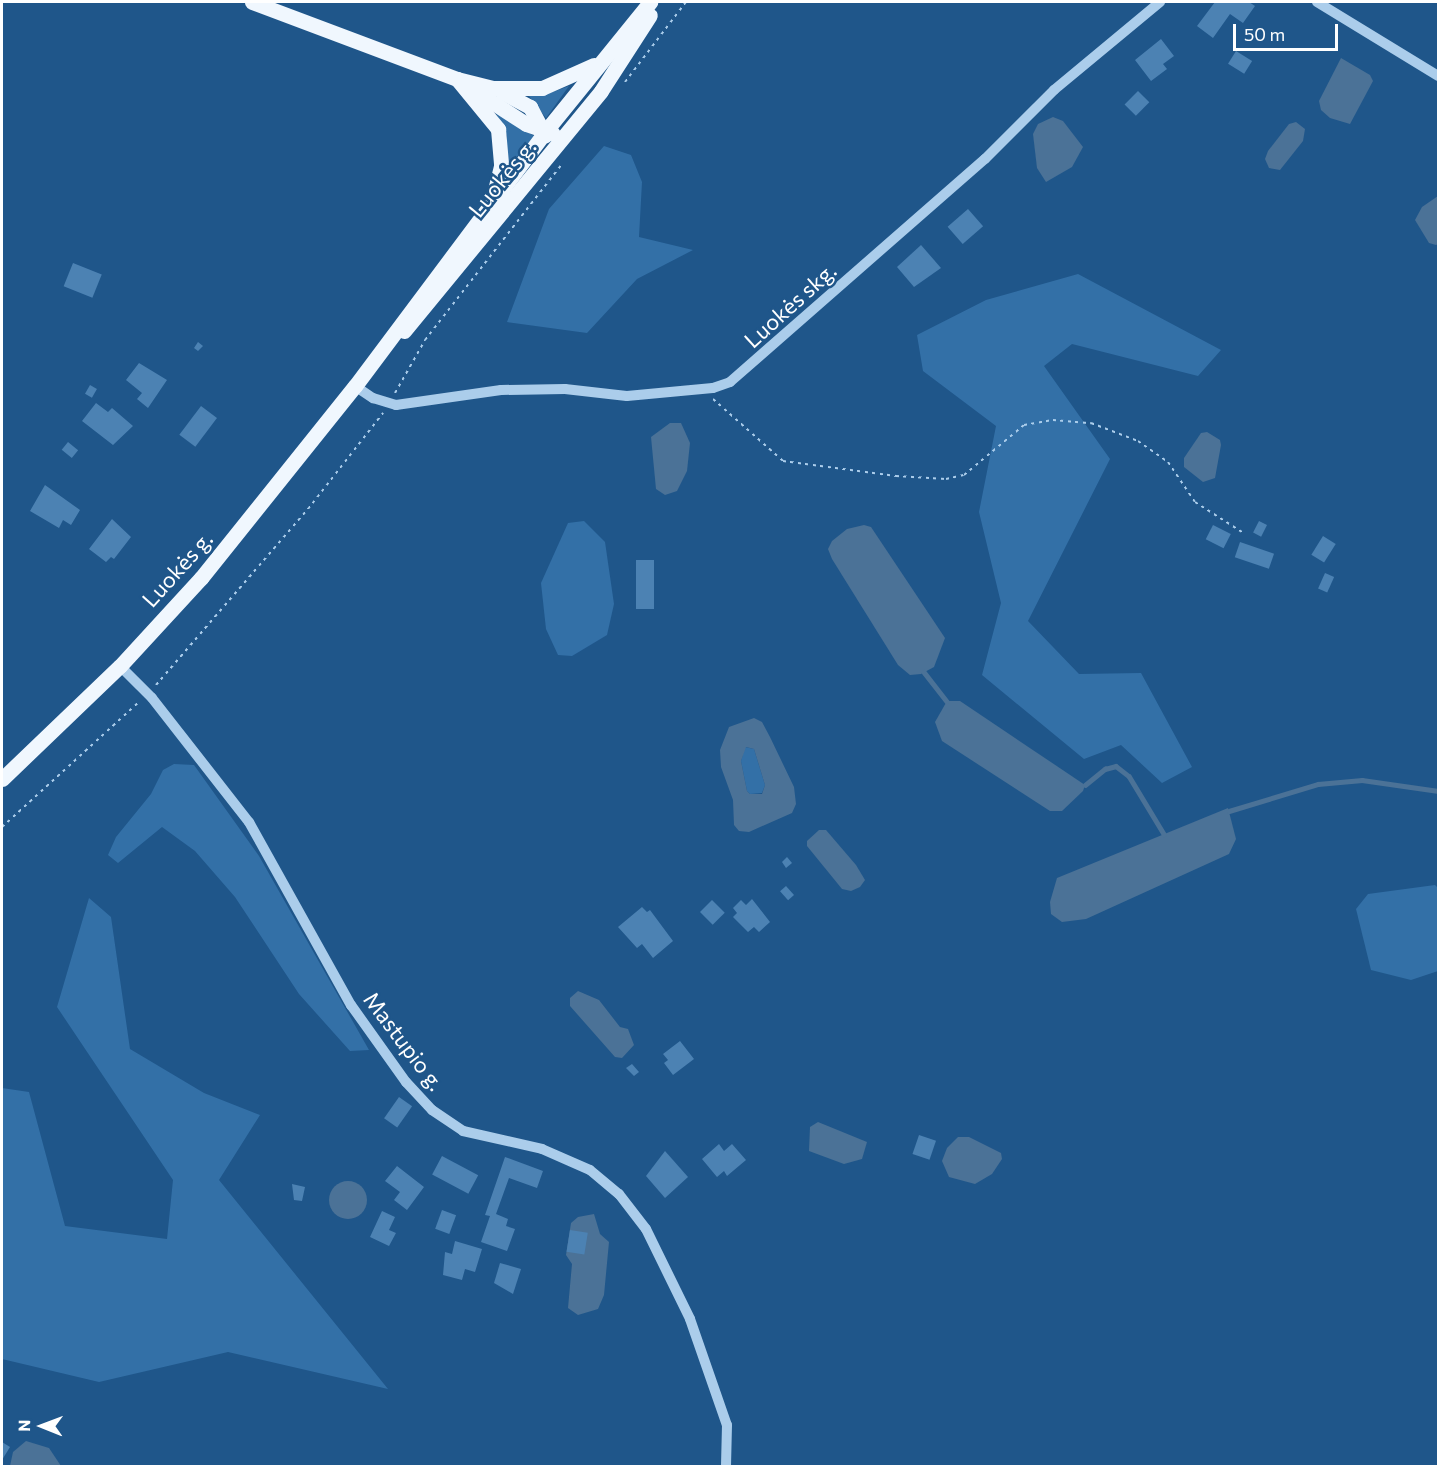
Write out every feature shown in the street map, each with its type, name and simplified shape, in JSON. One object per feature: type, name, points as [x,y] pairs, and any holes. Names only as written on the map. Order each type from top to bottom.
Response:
[{"type":"main road","points":[[252,2],[457,79],[494,88],[542,88],[602,60]]},
{"type":"main road","name":"Luokės g.","points":[[2,779],[120,666],[201,578],[367,371],[544,133],[650,2]]},
{"type":"main road","name":"Luokės g.","points":[[367,371],[425,309],[602,91],[658,2]]},
{"type":"main road","points":[[457,79],[544,133],[567,133]]},
{"type":"main road","points":[[457,79],[498,129],[501,166],[493,200]]},
{"type":"main road","points":[[494,88],[530,107],[544,133],[548,157]]},
{"type":"street","name":"Luokės skg.","points":[[355,386],[389,404],[417,404],[501,390],[565,389],[627,396],[702,390],[730,382],[749,368],[985,159],[1054,90],[1160,2]]},
{"type":"street","points":[[1317,2],[1438,76]]},
{"type":"street","name":"Mastupio g.","points":[[120,666],[148,694],[249,822],[351,1005],[425,1103],[462,1131],[542,1149],[590,1170],[619,1194],[646,1229],[690,1318],[727,1425],[726,1467]]},
{"type":"path","points":[[619,90],[686,2]]},
{"type":"path","points":[[2,827],[148,694],[308,509],[389,404],[425,340],[568,156]]},
{"type":"path","points":[[702,390],[783,461],[896,476],[946,478],[964,475],[1024,425],[1053,420],[1091,423],[1138,441],[1168,462],[1195,502],[1242,532]]},
{"type":"shaded area","points":[[1341,58],[1370,75],[1373,81],[1350,124],[1330,118],[1321,110],[1319,101]]},
{"type":"shaded area","points":[[569,86],[546,118],[529,96],[553,92]]},
{"type":"shaded area","points":[[496,113],[534,136],[507,169],[507,136]]},
{"type":"shaded area","points":[[1053,117],[1063,121],[1083,147],[1072,167],[1046,182],[1037,168],[1033,134],[1038,124]]},
{"type":"shaded area","points":[[1296,122],[1305,129],[1303,141],[1280,170],[1269,168],[1265,159],[1268,151],[1289,124]]},
{"type":"shaded area","points":[[604,146],[631,155],[642,182],[639,237],[693,250],[637,279],[587,333],[507,322],[549,209]]},
{"type":"shaded area","points":[[1438,196],[1438,244],[1436,245],[1429,243],[1415,220],[1422,207]]},
{"type":"shaded area","points":[[1078,274],[1221,350],[1198,376],[1072,344],[1044,366],[1110,459],[1028,621],[1079,674],[1141,673],[1192,767],[1162,783],[1121,745],[1084,759],[982,675],[1001,603],[979,512],[996,426],[923,371],[917,335],[986,300]]},
{"type":"shaded area","points":[[670,423],[681,423],[690,443],[687,471],[677,491],[665,495],[656,489],[651,437]]},
{"type":"shaded area","points":[[1207,432],[1220,440],[1221,445],[1215,478],[1203,482],[1184,467],[1184,458],[1201,433]]},
{"type":"shaded area","points":[[584,521],[605,542],[614,604],[607,635],[572,656],[558,655],[546,629],[541,583],[568,523]]},
{"type":"shaded area","points":[[864,525],[871,527],[945,638],[934,667],[921,674],[910,675],[898,665],[828,549],[832,541],[847,529]]},
{"type":"shaded area","points":[[947,701],[960,701],[1085,785],[1083,791],[1062,811],[1050,811],[942,741],[935,722]]},
{"type":"shaded area","points":[[754,718],[762,722],[794,787],[796,804],[792,813],[749,832],[739,831],[734,825],[733,800],[721,767],[720,750],[729,727]],"holes":[[[746,747],[754,749],[765,785],[762,794],[750,794],[747,791],[741,761]]]},
{"type":"shaded area","points":[[745,747],[754,749],[765,785],[762,793],[750,794],[747,791],[741,761]]},
{"type":"shaded area","points":[[174,764],[194,765],[259,856],[369,1050],[350,1051],[299,994],[235,897],[195,851],[162,827],[118,863],[108,855],[116,837],[151,794],[163,770]]},
{"type":"shaded area","points":[[1228,808],[1236,839],[1229,854],[1086,919],[1062,922],[1051,914],[1050,902],[1057,878]]},
{"type":"shaded area","points":[[819,830],[826,830],[856,865],[865,880],[860,887],[851,891],[842,889],[807,846],[807,841]]},
{"type":"shaded area","points":[[1435,885],[1438,888],[1438,971],[1411,980],[1371,970],[1356,909],[1368,894]]},
{"type":"shaded area","points":[[89,898],[111,917],[130,1049],[204,1093],[260,1115],[219,1180],[388,1389],[228,1352],[99,1382],[2,1359],[2,1088],[29,1092],[65,1226],[167,1239],[173,1180],[57,1007]]},
{"type":"shaded area","points":[[578,991],[599,1000],[620,1027],[628,1029],[634,1045],[622,1058],[615,1057],[570,1006],[570,998]]},
{"type":"shaded area","points":[[818,1122],[867,1142],[862,1159],[844,1164],[809,1151],[810,1127]]},
{"type":"shaded area","points":[[958,1137],[969,1137],[1001,1153],[1002,1159],[992,1174],[975,1184],[949,1177],[942,1161],[947,1148]]},
{"type":"shaded area","points":[[348,1181],[362,1186],[367,1200],[362,1214],[348,1219],[334,1214],[329,1200],[334,1186]]},
{"type":"shaded area","points":[[594,1214],[600,1234],[609,1242],[604,1295],[598,1309],[578,1315],[568,1308],[572,1264],[566,1255],[571,1223],[578,1217]]},
{"type":"shaded area","points":[[26,1441],[49,1448],[61,1466],[10,1466],[13,1452]]},
{"type":"building","points":[[1215,2],[1249,2],[1255,6],[1243,23],[1230,14],[1213,38],[1197,26]]},
{"type":"building","points":[[1161,39],[1174,56],[1163,64],[1167,69],[1151,81],[1135,60]]},
{"type":"building","points":[[1236,51],[1252,61],[1244,74],[1228,64]]},
{"type":"building","points":[[1138,91],[1149,102],[1136,116],[1125,104]]},
{"type":"building","points":[[968,209],[983,226],[963,244],[948,227]]},
{"type":"building","points":[[921,245],[941,268],[914,287],[897,267]]},
{"type":"building","points":[[73,263],[102,275],[92,298],[64,286]]},
{"type":"building","points":[[198,342],[203,346],[198,351],[194,348]]},
{"type":"building","points":[[139,363],[167,380],[148,408],[137,399],[142,393],[126,380]]},
{"type":"building","points":[[90,385],[97,389],[92,398],[85,394]]},
{"type":"building","points":[[96,403],[108,412],[112,408],[133,426],[113,445],[82,421]]},
{"type":"building","points":[[201,406],[217,418],[195,447],[179,435]]},
{"type":"building","points":[[68,442],[78,450],[72,458],[62,450]]},
{"type":"building","points":[[45,485],[80,510],[71,525],[63,520],[59,528],[30,511]]},
{"type":"building","points":[[112,519],[131,537],[114,559],[111,557],[106,562],[89,549]]},
{"type":"building","points":[[1259,521],[1267,525],[1261,537],[1253,533]]},
{"type":"building","points":[[1213,525],[1231,534],[1224,548],[1206,539]]},
{"type":"building","points":[[1323,536],[1336,544],[1324,563],[1311,555]]},
{"type":"building","points":[[1240,542],[1274,554],[1269,569],[1235,557]]},
{"type":"building","points":[[636,560],[654,560],[654,609],[636,609]]},
{"type":"building","points":[[1325,573],[1334,577],[1327,593],[1318,589]]},
{"type":"building","points":[[787,857],[792,863],[786,868],[782,862]]},
{"type":"building","points":[[786,886],[794,895],[788,900],[780,891]]},
{"type":"building","points":[[752,899],[770,922],[759,932],[754,927],[748,932],[733,917],[737,913],[733,908],[741,900],[746,905]]},
{"type":"building","points":[[712,900],[725,913],[713,925],[700,912]]},
{"type":"building","points":[[642,907],[647,912],[650,910],[673,941],[653,958],[642,944],[637,948],[618,927]]},
{"type":"building","points":[[680,1041],[694,1059],[673,1075],[664,1063],[668,1060],[663,1054]]},
{"type":"building","points":[[632,1064],[639,1072],[634,1076],[626,1068]]},
{"type":"building","points":[[399,1097],[412,1106],[397,1127],[384,1118]]},
{"type":"building","points":[[919,1135],[936,1141],[930,1160],[912,1154]]},
{"type":"building","points":[[719,1144],[724,1151],[732,1144],[746,1160],[727,1176],[724,1171],[717,1177],[702,1159]]},
{"type":"building","points":[[665,1151],[688,1177],[665,1198],[646,1176]]},
{"type":"building","points":[[442,1156],[478,1175],[468,1194],[432,1175]]},
{"type":"building","points":[[505,1157],[543,1171],[537,1188],[509,1178],[496,1214],[508,1219],[506,1226],[515,1229],[507,1251],[481,1242],[490,1216],[485,1215]]},
{"type":"building","points":[[397,1166],[424,1187],[407,1210],[394,1200],[400,1192],[385,1181]]},
{"type":"building","points":[[292,1184],[305,1187],[302,1201],[294,1200]]},
{"type":"building","points":[[442,1210],[456,1215],[449,1234],[435,1229]]},
{"type":"building","points":[[382,1211],[395,1217],[389,1230],[396,1233],[389,1246],[370,1237]]},
{"type":"building","points":[[570,1230],[588,1233],[584,1255],[567,1252]]},
{"type":"building","points":[[455,1241],[482,1249],[475,1272],[465,1269],[462,1280],[443,1275],[445,1252],[452,1254]]},
{"type":"building","points":[[500,1263],[521,1269],[513,1294],[494,1283]]},
{"type":"building","points":[[2,1442],[10,1447],[2,1460]]},
{"type":"waterway","points":[[924,672],[947,701]]},
{"type":"waterway","points":[[1085,785],[1105,769],[1116,766],[1129,776],[1164,834]]},
{"type":"waterway","points":[[1229,811],[1318,784],[1362,780],[1438,791]]}]
